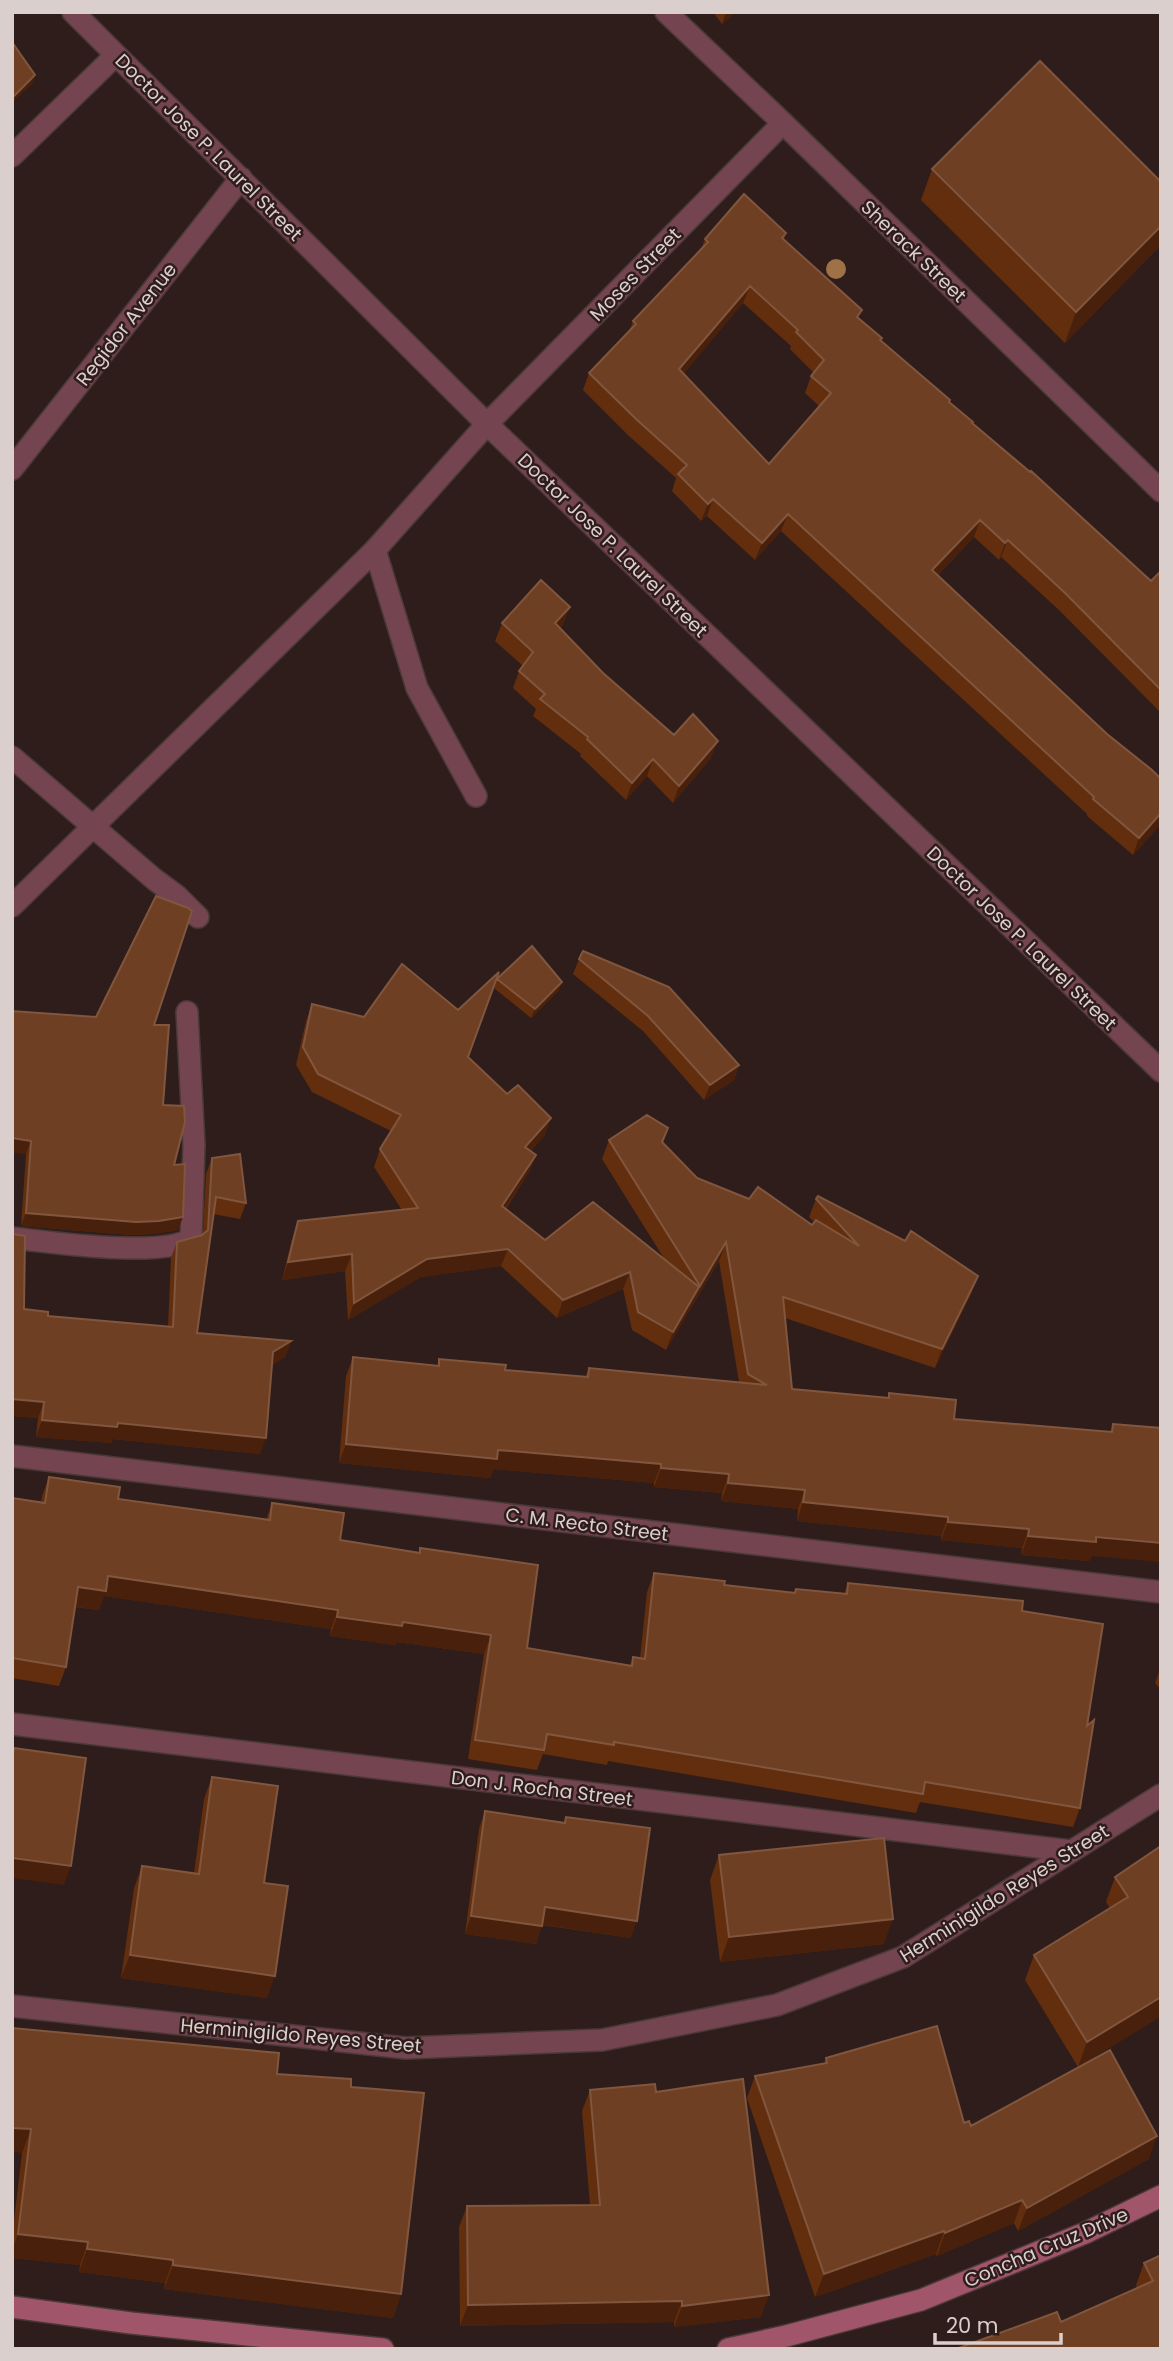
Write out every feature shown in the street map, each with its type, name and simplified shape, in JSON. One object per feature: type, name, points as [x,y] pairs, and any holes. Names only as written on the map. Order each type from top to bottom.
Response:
[{"type":"street","name":"Doctor Jose P. Laurel Street","points":[[73,12],[487,424],[1161,1071]]},
{"type":"street","name":"Sherack Street","points":[[666,12],[1161,491]]},
{"type":"street","points":[[12,156],[116,55]]},
{"type":"street","name":"Moses Street","points":[[12,906],[375,550],[487,424],[783,123]]},
{"type":"street","name":"Regidor Avenue","points":[[12,469],[241,178]]},
{"type":"street","points":[[375,550],[417,688],[476,796]]},
{"type":"street","points":[[12,757],[177,896],[198,917]]},
{"type":"street","points":[[12,1238],[82,1246],[153,1247],[181,1245],[191,1239],[194,1145],[187,1012]]},
{"type":"street","name":"C. M. Recto Street","points":[[12,1455],[1161,1592]]},
{"type":"street","name":"Don J. Rocha Street","points":[[12,1724],[1071,1851]]},
{"type":"street","name":"Herminigildo Reyes Street","points":[[12,2006],[406,2048],[603,2040],[777,2005],[903,1957],[1161,1795]]},
{"type":"street","name":"Concha Cruz Drive","points":[[728,2349],[921,2300],[1085,2233],[1161,2196]]},
{"type":"street","points":[[12,2307],[131,2323],[383,2349]]},
{"type":"building","points":[[12,42],[35,75],[12,98]]},
{"type":"building","points":[[1040,61],[1161,182],[1161,226],[1076,312],[932,169]]},
{"type":"building","points":[[744,194],[786,233],[782,238],[862,310],[857,317],[882,338],[880,340],[950,400],[949,402],[972,423],[1031,471],[1151,581],[1161,571],[1161,690],[1065,593],[1008,540],[1005,543],[980,520],[932,570],[1107,734],[1161,779],[1161,813],[1139,838],[1093,799],[1094,797],[788,514],[762,543],[713,499],[708,504],[678,474],[687,465],[589,373],[636,324],[633,321],[708,242],[705,239]],"holes":[[[750,286],[798,330],[796,332],[824,360],[811,376],[831,393],[769,464],[679,369]]]},
{"type":"building","points":[[541,580],[570,607],[555,623],[603,673],[674,735],[693,714],[718,741],[679,786],[653,759],[632,783],[587,739],[588,737],[540,699],[545,694],[519,671],[533,652],[502,623]]},
{"type":"building","points":[[156,896],[192,911],[154,1025],[169,1025],[163,1105],[184,1106],[185,1122],[174,1165],[185,1164],[183,1217],[136,1222],[26,1213],[31,1141],[12,1138],[12,1011],[96,1017]]},
{"type":"building","points":[[532,946],[562,982],[535,1009],[497,979]]},
{"type":"building","points":[[583,951],[669,987],[739,1065],[710,1085],[648,1016],[579,959]]},
{"type":"building","points":[[402,964],[458,1010],[499,972],[468,1057],[507,1094],[518,1085],[551,1118],[525,1147],[536,1155],[502,1206],[545,1240],[593,1202],[699,1287],[673,1332],[638,1312],[630,1272],[563,1300],[508,1249],[427,1259],[354,1303],[352,1254],[288,1262],[298,1221],[418,1208],[380,1149],[401,1115],[318,1074],[303,1047],[312,1004],[364,1017]]},
{"type":"building","points":[[647,1115],[668,1128],[662,1142],[697,1178],[749,1199],[758,1187],[812,1225],[816,1220],[859,1246],[816,1199],[818,1196],[905,1241],[911,1231],[978,1276],[942,1349],[783,1297],[792,1389],[889,1398],[889,1393],[956,1400],[954,1419],[1112,1432],[1113,1424],[1161,1428],[1161,1543],[1096,1537],[1096,1542],[1028,1536],[1029,1529],[948,1522],[948,1517],[803,1502],[805,1490],[728,1483],[729,1474],[661,1468],[661,1464],[498,1450],[497,1459],[346,1444],[353,1357],[439,1366],[439,1359],[506,1365],[505,1370],[588,1377],[589,1368],[767,1385],[748,1374],[726,1242],[700,1286],[609,1140]]},
{"type":"building","points":[[240,1154],[246,1203],[216,1197],[197,1333],[291,1341],[273,1352],[266,1438],[118,1423],[117,1427],[42,1420],[44,1402],[12,1399],[12,1234],[25,1236],[24,1309],[48,1312],[48,1316],[173,1327],[177,1242],[202,1235],[208,1230],[212,1158]]},
{"type":"building","points":[[49,1477],[120,1487],[118,1499],[270,1520],[272,1503],[344,1513],[340,1540],[420,1553],[420,1548],[538,1565],[527,1648],[632,1666],[633,1657],[645,1659],[654,1573],[795,1593],[796,1589],[847,1594],[848,1583],[1023,1601],[1022,1611],[1103,1624],[1087,1726],[1094,1720],[1080,1808],[925,1782],[923,1794],[614,1742],[614,1745],[547,1734],[544,1750],[475,1740],[491,1635],[403,1622],[402,1626],[337,1617],[338,1610],[108,1576],[106,1591],[78,1587],[66,1667],[12,1658],[12,1498],[45,1503]]},
{"type":"building","points":[[14,1748],[86,1758],[71,1866],[12,1858]]},
{"type":"building","points":[[212,1777],[278,1786],[264,1883],[288,1886],[275,1976],[130,1955],[142,1866],[199,1874]]},
{"type":"building","points":[[485,1811],[565,1823],[566,1817],[650,1828],[637,1921],[545,1907],[542,1926],[471,1916]]},
{"type":"building","points":[[884,1838],[893,1919],[729,1937],[719,1855]]},
{"type":"building","points":[[1161,1846],[1161,1997],[1087,2042],[1034,1955],[1128,1897],[1115,1877]]},
{"type":"building","points":[[937,2026],[964,2123],[969,2121],[971,2126],[1110,2050],[1157,2136],[1027,2208],[1022,2200],[945,2233],[944,2231],[824,2274],[755,2076],[827,2063],[826,2058]]},
{"type":"building","points":[[12,2028],[279,2053],[277,2074],[351,2079],[351,2087],[424,2093],[401,2294],[173,2265],[173,2260],[87,2249],[88,2242],[18,2234],[31,2129],[12,2128]]},
{"type":"building","points":[[743,2079],[769,2295],[682,2306],[682,2301],[468,2305],[467,2206],[600,2205],[590,2090],[655,2084],[656,2092]]},
{"type":"building","points":[[1161,2255],[1161,2349],[956,2349],[1057,2312],[1061,2322],[1153,2281],[1144,2263]]}]
